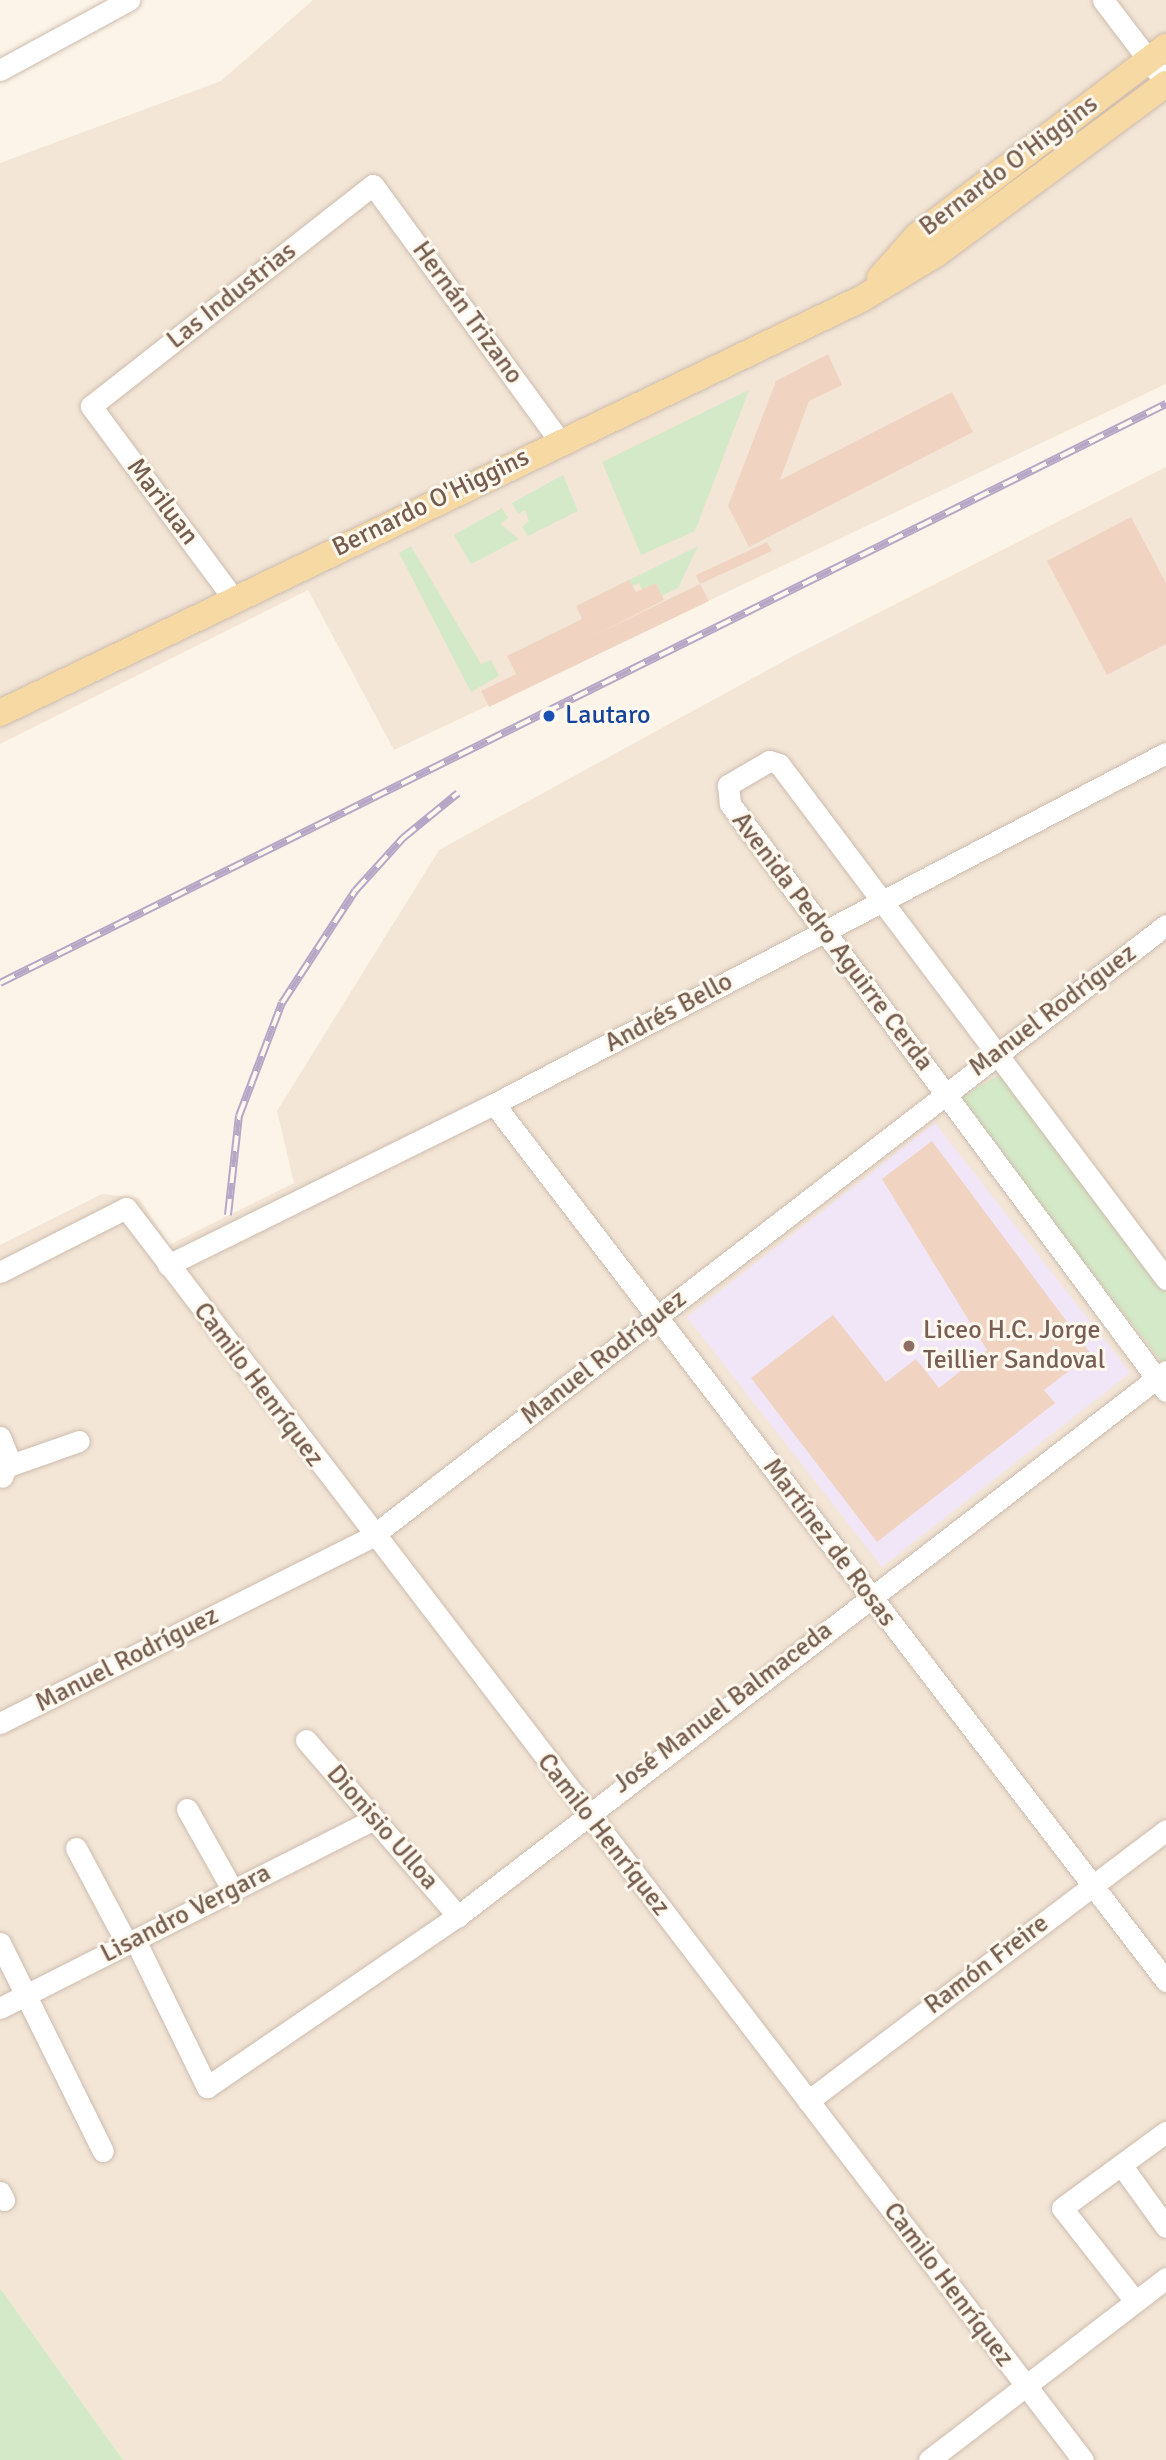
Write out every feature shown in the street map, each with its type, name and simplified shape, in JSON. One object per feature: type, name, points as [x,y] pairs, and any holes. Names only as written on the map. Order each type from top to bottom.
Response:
[{"type":"main road","name":"Bernardo O'Higgins","points":[[863,298],[917,236],[1157,54]]},
{"type":"main road","name":"Bernardo O'Higgins","points":[[0,713],[233,598],[863,298],[936,254],[1166,83]]},
{"type":"street","points":[[0,70],[129,0]]},
{"type":"street","points":[[1103,0],[1157,54],[1166,83]]},
{"type":"street","name":"Las Industrias","points":[[92,407],[373,185]]},
{"type":"street","name":"Hernán Trizano","points":[[373,185],[560,441]]},
{"type":"street","name":"Mariluan","points":[[92,407],[233,598]]},
{"type":"street","name":"Andrés Bello","points":[[168,1265],[494,1104],[1166,753]]},
{"type":"street","name":"Avenida Pedro Aguirre Cerda","points":[[1163,1380],[726,797],[728,785],[769,761],[779,764],[1166,1279]]},
{"type":"street","name":"Manuel Rodríguez","points":[[0,1723],[372,1537],[1166,925]]},
{"type":"street","name":"Martínez de Rosas","points":[[494,1104],[1166,1982]]},
{"type":"street","name":"Camilo Henríquez","points":[[0,1272],[126,1208],[372,1537],[1083,2460]]},
{"type":"street","name":"José Manuel Balmaceda","points":[[131,1942],[206,2087],[458,1916],[586,1813],[870,1596],[1163,1380]]},
{"type":"street","points":[[0,1437],[4,1472],[79,1441]]},
{"type":"street","name":"Dionisio Ulloa","points":[[306,1740],[372,1821],[458,1916]]},
{"type":"street","points":[[187,1810],[233,1891]]},
{"type":"street","name":"Lisandro Vergara","points":[[0,2008],[372,1821]]},
{"type":"street","name":"Ramón Freire","points":[[808,2101],[1166,1830]]},
{"type":"street","points":[[76,1848],[131,1942]]},
{"type":"street","points":[[0,1943],[103,2151]]},
{"type":"street","points":[[1135,2301],[1062,2208],[1166,2132]]},
{"type":"street","points":[[1122,2166],[1166,2227]]},
{"type":"street","points":[[929,2460],[1166,2278]]},
{"type":"shaded area","points":[[313,0],[1166,0],[1166,384],[394,750],[308,590],[0,744],[0,163],[221,81]]},
{"type":"shaded area","points":[[1166,467],[1166,2460],[123,2460],[0,2288],[0,1245],[102,1194],[139,1198],[169,1245],[294,1183],[277,1111],[439,850],[795,655]]},
{"type":"shaded area","name":"Liceo H.C. Jorge Teillier Sandoval","points":[[935,1123],[1130,1373],[882,1567],[687,1317]]},
{"type":"green space","points":[[749,390],[695,531],[641,555],[602,462]]},
{"type":"green space","points":[[563,475],[578,511],[528,536],[522,527],[529,521],[525,510],[518,514],[512,503]]},
{"type":"green space","points":[[502,508],[508,518],[500,524],[519,539],[471,564],[454,535]]},
{"type":"green space","points":[[411,546],[481,664],[491,660],[499,676],[471,692],[399,553]]},
{"type":"green space","points":[[698,546],[678,588],[648,602],[639,583],[618,593],[615,587]]},
{"type":"green space","points":[[1004,1072],[1166,1286],[1166,1367],[956,1100]]},
{"type":"green space","points":[[0,2288],[123,2460],[0,2460]]},
{"type":"building","points":[[828,354],[842,385],[809,401],[780,480],[952,392],[973,432],[749,547],[728,506],[776,381]]},
{"type":"building","points":[[1131,517],[1166,583],[1166,644],[1107,675],[1047,561]]},
{"type":"building","points":[[767,542],[772,551],[700,584],[696,575]]},
{"type":"building","points":[[629,580],[636,592],[656,583],[664,600],[591,637],[700,584],[709,601],[489,707],[481,691],[516,674],[507,656],[582,619],[576,606]]},
{"type":"building","points":[[932,1141],[1091,1354],[1044,1390],[1055,1403],[877,1542],[751,1378],[833,1315],[886,1382],[916,1359],[939,1388],[987,1350],[882,1179]]},
{"type":"railway","points":[[0,983],[1166,404]]},
{"type":"railway","points":[[228,1215],[239,1116],[282,1003],[355,891],[403,838],[458,793]]},
{"type":"place","name":"Lautaro","points":[[549,716]]},
{"type":"place","name":"Liceo H.C. Jorge Teillier Sandoval","points":[[909,1346]]}]
